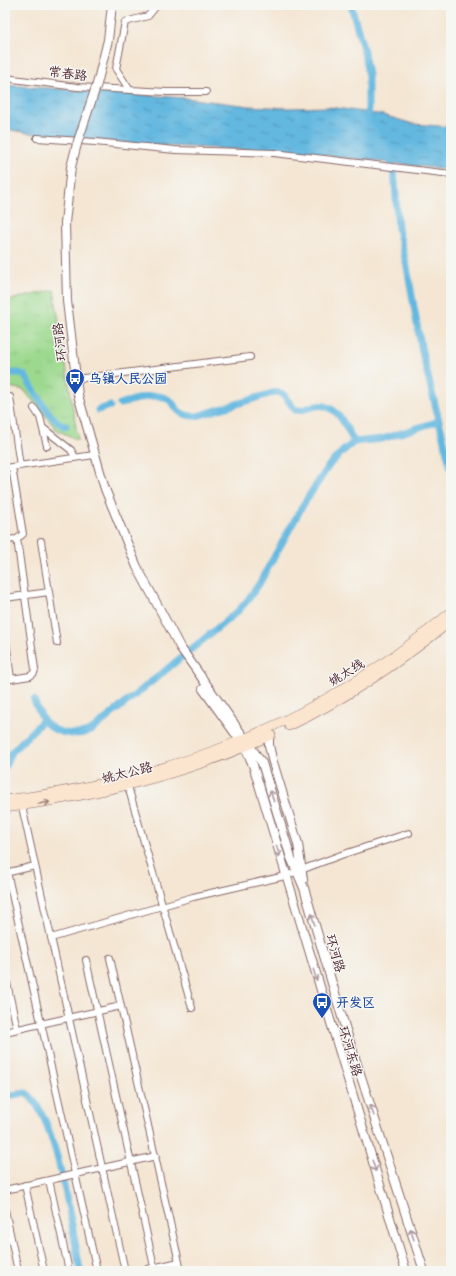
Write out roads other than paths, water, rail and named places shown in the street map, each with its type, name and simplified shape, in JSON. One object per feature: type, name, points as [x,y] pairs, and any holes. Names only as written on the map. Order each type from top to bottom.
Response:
[{"type":"main road","name":"姚太线","points":[[245,743],[364,677],[451,612]]},
{"type":"main road","name":"姚太线","points":[[245,743],[269,736],[318,712],[375,678],[451,621]]},
{"type":"main road","name":"姚太公路","points":[[5,808],[21,802],[127,782],[177,764],[245,743]]},
{"type":"main road","name":"姚太公路","points":[[5,800],[21,802]]},
{"type":"street","name":"环河路","points":[[112,5],[108,40],[97,84],[76,144],[68,191],[64,247],[67,309],[78,394],[94,455],[112,510],[137,567],[201,686],[262,763],[292,858],[304,888],[345,1028],[424,1271]]},
{"type":"street","points":[[129,90],[116,69],[124,22],[148,16],[157,5]]},
{"type":"street","name":"常春路","points":[[5,78],[129,90],[206,92]]},
{"type":"street","points":[[37,138],[175,150],[274,153],[378,164],[451,174]]},
{"type":"street","points":[[76,379],[250,357]]},
{"type":"street","points":[[10,397],[20,466]]},
{"type":"street","points":[[34,408],[38,412],[47,446]]},
{"type":"street","points":[[43,428],[71,450],[75,457]]},
{"type":"street","points":[[5,468],[94,455]]},
{"type":"street","points":[[5,540],[17,538],[23,534],[12,467]]},
{"type":"street","points":[[5,634],[8,680],[30,676],[34,673],[35,669],[17,538]]},
{"type":"street","points":[[41,541],[57,643]]},
{"type":"street","points":[[5,598],[49,592]]},
{"type":"street","points":[[269,736],[269,746],[272,759],[302,861],[304,888]]},
{"type":"street","name":"环河东路","points":[[245,743],[253,765],[285,876],[406,1271]]},
{"type":"street","points":[[127,782],[192,1008]]},
{"type":"street","points":[[21,802],[125,1271]]},
{"type":"street","points":[[51,938],[193,898],[285,876],[340,855],[409,833]]},
{"type":"street","points":[[35,866],[6,873],[42,1024],[72,1175],[97,1271]]},
{"type":"street","points":[[110,958],[182,1271]]},
{"type":"street","points":[[86,960],[154,1269]]},
{"type":"street","points":[[5,974],[17,1029]]},
{"type":"street","points":[[5,1032],[121,1006]]},
{"type":"street","points":[[5,1190],[156,1156]]},
{"type":"street","points":[[51,1180],[69,1271]]},
{"type":"street","points":[[25,1186],[44,1271]]},
{"type":"street","points":[[5,1210],[18,1271]]},
{"type":"street","points":[[139,1271],[154,1269],[179,1262]]},
{"type":"water","points":[[5,85],[185,98],[249,106],[288,108],[329,107],[383,115],[413,124],[451,127],[451,170],[307,153],[149,145],[35,134],[5,129]]},
{"type":"waterway","points":[[351,5],[364,52],[368,75],[368,121]]},
{"type":"waterway","points":[[389,153],[395,181],[398,229],[407,267],[422,352],[451,469]]},
{"type":"waterway","points":[[5,373],[19,373],[24,375],[48,412],[54,419],[66,426]]},
{"type":"waterway","points":[[120,404],[136,399],[158,396],[168,399],[183,414],[197,416],[276,392],[283,394],[295,410],[316,406],[330,408],[340,417],[354,442]]},
{"type":"waterway","points":[[98,410],[110,406]]},
{"type":"waterway","points":[[34,700],[44,721],[54,729],[72,734],[91,731],[237,612],[247,601],[259,584],[303,505],[330,464],[343,451],[354,442],[382,439],[439,421]]},
{"type":"waterway","points":[[5,767],[10,754],[43,720]]},
{"type":"waterway","points":[[5,1096],[26,1093],[37,1105],[46,1124],[55,1148],[62,1175],[80,1269]]},
{"type":"place","name":"乌镇人民公园","points":[[75,395]]},
{"type":"place","name":"开发区","points":[[322,1019]]}]
